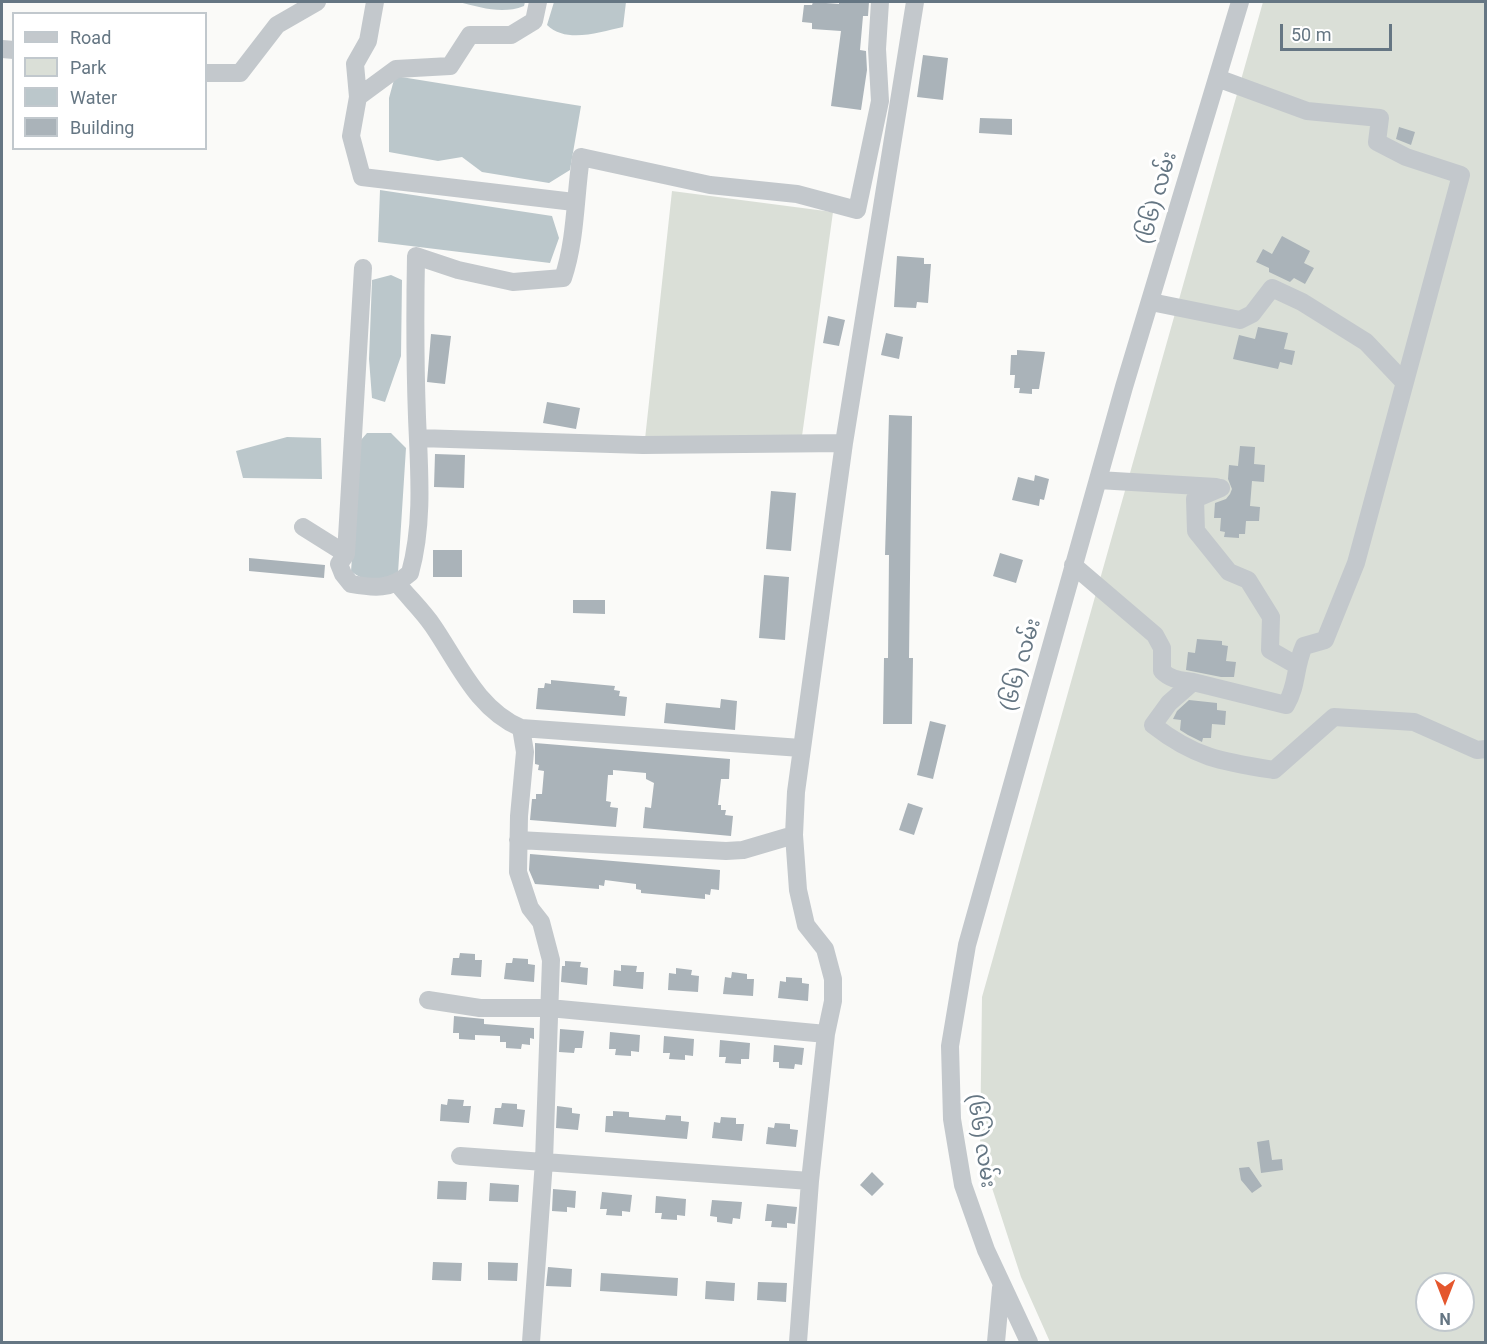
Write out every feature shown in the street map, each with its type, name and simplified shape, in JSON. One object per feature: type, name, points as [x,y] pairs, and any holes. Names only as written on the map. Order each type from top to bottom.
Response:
[{"type":"street","points":[[207,73],[240,73],[277,25],[317,2]]},
{"type":"street","points":[[375,2],[368,41],[355,64],[358,97],[351,136],[362,177],[574,202]]},
{"type":"street","points":[[358,97],[396,69],[450,66],[470,35],[511,35],[534,21],[538,2]]},
{"type":"street","points":[[363,268],[346,554],[339,564],[351,584],[381,588],[397,584],[410,573],[412,563],[421,470],[414,327],[416,256],[458,270],[513,282],[563,278],[571,254],[574,202],[581,157],[710,185],[797,194],[857,210],[880,101],[877,49],[880,2]]},
{"type":"street","points":[[798,1342],[810,1181],[826,1034],[833,1001],[833,980],[825,949],[806,925],[798,890],[794,835],[801,748],[844,443],[915,2]]},
{"type":"street","name":"(၆၆) လမ်း","points":[[1029,1342],[1001,1286],[969,1206],[960,1174],[951,1108],[950,1046],[967,945],[1073,565],[1240,2]]},
{"type":"street","points":[[1073,565],[1155,635],[1161,642],[1162,671],[1170,678],[1286,705],[1296,689],[1296,665],[1304,646],[1325,640],[1356,563],[1461,175],[1406,157],[1377,142],[1380,118],[1307,111],[1217,78]]},
{"type":"street","points":[[1151,302],[1240,320],[1252,314],[1272,288],[1302,302],[1366,342],[1404,382]]},
{"type":"street","points":[[418,438],[643,445],[844,443]]},
{"type":"street","points":[[1098,480],[1221,488],[1195,499],[1196,531],[1229,572],[1248,580],[1271,617],[1270,650],[1296,665]]},
{"type":"street","points":[[303,527],[346,554]]},
{"type":"street","points":[[397,584],[433,625],[466,682],[495,712],[521,728],[801,748]]},
{"type":"street","points":[[1193,682],[1169,703],[1154,725],[1177,743],[1215,760],[1274,770],[1334,717],[1414,722],[1477,750],[1485,749]]},
{"type":"street","points":[[521,728],[525,752],[518,840],[518,872],[522,892],[530,908],[542,922],[551,960],[544,1161],[531,1342]]},
{"type":"street","points":[[518,840],[726,851],[743,850],[794,835]]},
{"type":"street","points":[[429,1000],[480,1008],[549,1008],[826,1034]]},
{"type":"street","points":[[460,1156],[810,1181]]},
{"type":"street","points":[[996,1342],[1001,1286]]},
{"type":"green space","points":[[1263,2],[1485,2],[1485,1342],[1050,1342],[1021,1277],[980,1151],[982,997]]},
{"type":"green space","points":[[672,191],[833,212],[802,436],[645,439]]},
{"type":"water","points":[[458,2],[525,2],[524,6],[516,9],[499,10]]},
{"type":"water","points":[[554,2],[626,2],[623,27],[583,35],[555,31],[547,25]]},
{"type":"water","points":[[395,76],[581,106],[570,170],[549,183],[482,172],[462,157],[438,161],[389,152],[389,98]]},
{"type":"water","points":[[380,190],[552,216],[559,238],[550,263],[378,242]]},
{"type":"water","points":[[391,275],[402,280],[401,356],[385,402],[372,398],[369,359],[372,280]]},
{"type":"water","points":[[367,433],[391,433],[406,448],[398,573],[374,580],[362,578],[351,571],[361,440]]},
{"type":"water","points":[[287,437],[321,438],[322,479],[243,478],[236,451]]},
{"type":"building","points":[[813,2],[839,4],[839,2],[869,2],[868,16],[863,16],[860,50],[866,51],[867,70],[861,110],[831,106],[841,31],[812,29],[812,23],[802,22],[804,5],[812,5]]},
{"type":"building","points":[[923,55],[948,58],[943,100],[917,97]]},
{"type":"building","points":[[980,118],[1012,119],[1012,135],[979,133]]},
{"type":"building","points":[[1399,127],[1415,132],[1411,145],[1396,139]]},
{"type":"building","points":[[1282,236],[1310,251],[1304,263],[1314,268],[1305,284],[1294,278],[1290,282],[1269,272],[1269,268],[1256,262],[1263,249],[1272,254]]},
{"type":"building","points":[[897,256],[924,258],[924,264],[931,264],[928,303],[917,302],[916,308],[894,307]]},
{"type":"building","points":[[828,316],[845,320],[839,346],[823,343]]},
{"type":"building","points":[[1258,327],[1288,333],[1284,349],[1295,351],[1292,365],[1280,362],[1278,369],[1233,359],[1239,335],[1255,339]]},
{"type":"building","points":[[886,333],[903,337],[899,359],[881,355]]},
{"type":"building","points":[[431,334],[451,336],[445,384],[427,382]]},
{"type":"building","points":[[1017,350],[1045,352],[1039,389],[1032,389],[1032,394],[1019,393],[1020,388],[1014,388],[1015,375],[1010,375],[1011,355],[1017,355]]},
{"type":"building","points":[[547,402],[580,408],[576,429],[543,423]]},
{"type":"building","points":[[889,415],[912,416],[909,658],[913,658],[912,724],[883,724],[884,658],[888,658],[889,555],[885,555]]},
{"type":"building","points":[[1240,446],[1255,447],[1254,464],[1265,465],[1264,482],[1252,481],[1250,506],[1260,507],[1259,521],[1246,521],[1245,534],[1239,534],[1239,538],[1224,537],[1225,532],[1220,531],[1221,518],[1214,518],[1215,503],[1226,499],[1230,494],[1232,489],[1228,479],[1229,465],[1238,466]]},
{"type":"building","points":[[435,454],[465,455],[464,488],[434,487]]},
{"type":"building","points":[[1035,475],[1049,479],[1044,500],[1040,499],[1039,506],[1012,500],[1018,477],[1034,481]]},
{"type":"building","points":[[771,491],[796,493],[791,551],[766,549]]},
{"type":"building","points":[[433,550],[462,550],[462,577],[433,577]]},
{"type":"building","points":[[1000,553],[1023,560],[1016,583],[993,576]]},
{"type":"building","points":[[249,558],[325,565],[324,578],[249,571]]},
{"type":"building","points":[[764,575],[789,577],[785,640],[759,638]]},
{"type":"building","points":[[573,600],[605,600],[605,614],[573,613]]},
{"type":"building","points":[[1197,639],[1222,641],[1222,645],[1228,646],[1226,661],[1236,662],[1234,677],[1221,677],[1186,670],[1188,652],[1195,653]]},
{"type":"building","points":[[551,680],[615,686],[614,690],[620,691],[619,696],[627,697],[625,716],[536,709],[538,688],[544,688],[545,683],[551,684]]},
{"type":"building","points":[[721,699],[737,701],[735,730],[664,723],[666,703],[720,708]]},
{"type":"building","points":[[1189,700],[1217,703],[1217,710],[1226,711],[1225,725],[1212,724],[1211,738],[1203,738],[1202,742],[1180,730],[1181,720],[1173,719],[1177,711]]},
{"type":"building","points":[[930,721],[946,725],[933,779],[917,775]]},
{"type":"building","points":[[535,743],[730,759],[729,779],[721,779],[718,805],[721,805],[721,810],[726,810],[725,815],[733,816],[731,836],[643,828],[645,807],[651,808],[654,783],[646,779],[646,773],[613,770],[613,775],[608,775],[606,801],[611,802],[610,807],[618,808],[616,827],[530,820],[532,799],[536,799],[536,794],[542,794],[544,771],[538,770],[539,765],[535,764]]},
{"type":"building","points":[[908,803],[923,808],[914,835],[899,830]]},
{"type":"building","points":[[530,854],[720,870],[719,890],[711,889],[710,895],[705,894],[705,899],[641,893],[641,890],[636,889],[636,884],[605,880],[604,886],[599,885],[599,889],[535,884],[529,870]]},
{"type":"building","points":[[460,953],[475,954],[475,960],[482,960],[481,977],[451,975],[453,958],[459,958]]},
{"type":"building","points":[[513,958],[528,959],[528,964],[535,965],[534,982],[504,979],[506,963],[512,963]]},
{"type":"building","points":[[565,961],[581,962],[580,967],[588,968],[587,985],[561,982],[562,966],[565,966]]},
{"type":"building","points":[[621,965],[637,966],[636,972],[644,972],[643,989],[613,986],[614,970],[621,971]]},
{"type":"building","points":[[676,968],[692,970],[691,975],[699,976],[698,992],[668,990],[669,973],[676,974]]},
{"type":"building","points":[[732,972],[747,974],[747,979],[754,979],[753,996],[723,994],[725,977],[731,978]]},
{"type":"building","points":[[786,977],[802,978],[802,983],[809,984],[808,1001],[778,998],[780,981],[786,982]]},
{"type":"building","points":[[454,1016],[484,1019],[484,1024],[534,1028],[534,1039],[530,1038],[530,1045],[522,1044],[521,1049],[506,1048],[506,1042],[500,1042],[500,1036],[475,1035],[475,1040],[459,1039],[459,1033],[453,1033]]},
{"type":"building","points":[[560,1029],[584,1031],[582,1048],[575,1048],[574,1053],[559,1052]]},
{"type":"building","points":[[610,1032],[640,1035],[639,1052],[631,1051],[631,1056],[615,1055],[616,1049],[609,1049]]},
{"type":"building","points":[[664,1036],[694,1039],[693,1056],[685,1055],[685,1060],[669,1059],[670,1053],[663,1053]]},
{"type":"building","points":[[720,1040],[750,1043],[749,1059],[741,1059],[741,1064],[725,1063],[726,1057],[719,1057]]},
{"type":"building","points":[[774,1045],[804,1048],[802,1065],[795,1064],[794,1069],[779,1068],[779,1062],[773,1062]]},
{"type":"building","points":[[448,1099],[464,1100],[463,1106],[471,1106],[469,1123],[440,1121],[441,1104],[447,1105]]},
{"type":"building","points":[[502,1103],[517,1104],[517,1109],[525,1110],[523,1127],[493,1124],[495,1108],[501,1108]]},
{"type":"building","points":[[557,1106],[572,1108],[572,1113],[580,1114],[578,1130],[556,1128]]},
{"type":"building","points":[[613,1111],[629,1112],[629,1117],[665,1120],[666,1115],[681,1116],[681,1121],[689,1122],[687,1139],[605,1132],[606,1116],[613,1116]]},
{"type":"building","points":[[721,1117],[736,1118],[736,1124],[744,1124],[742,1141],[712,1138],[714,1122],[720,1123]]},
{"type":"building","points":[[775,1123],[790,1124],[790,1129],[798,1130],[796,1147],[766,1144],[768,1127],[774,1128]]},
{"type":"building","points":[[1269,1140],[1272,1160],[1282,1159],[1283,1170],[1261,1173],[1257,1142]]},
{"type":"building","points":[[1249,1167],[1262,1186],[1252,1193],[1241,1180],[1239,1168]]},
{"type":"building","points":[[872,1172],[884,1184],[872,1196],[860,1185]]},
{"type":"building","points":[[438,1181],[467,1182],[466,1200],[437,1199]]},
{"type":"building","points":[[490,1183],[519,1185],[518,1202],[489,1201]]},
{"type":"building","points":[[553,1189],[576,1191],[575,1208],[567,1207],[567,1212],[552,1211]]},
{"type":"building","points":[[602,1192],[632,1195],[630,1212],[622,1211],[622,1216],[606,1215],[607,1209],[600,1209]]},
{"type":"building","points":[[656,1196],[686,1199],[685,1216],[677,1215],[677,1220],[661,1219],[662,1213],[655,1213]]},
{"type":"building","points":[[712,1200],[742,1202],[740,1219],[733,1218],[732,1224],[717,1222],[717,1217],[710,1216]]},
{"type":"building","points":[[767,1204],[797,1207],[795,1224],[787,1223],[787,1228],[771,1227],[772,1221],[765,1221]]},
{"type":"building","points":[[433,1262],[462,1263],[461,1281],[432,1280]]},
{"type":"building","points":[[488,1262],[518,1263],[517,1281],[488,1280]]},
{"type":"building","points":[[548,1267],[572,1269],[571,1287],[546,1286]]},
{"type":"building","points":[[601,1273],[678,1278],[677,1296],[600,1291]]},
{"type":"building","points":[[706,1281],[735,1283],[734,1301],[705,1299]]},
{"type":"building","points":[[758,1282],[787,1283],[786,1302],[757,1300]]}]
